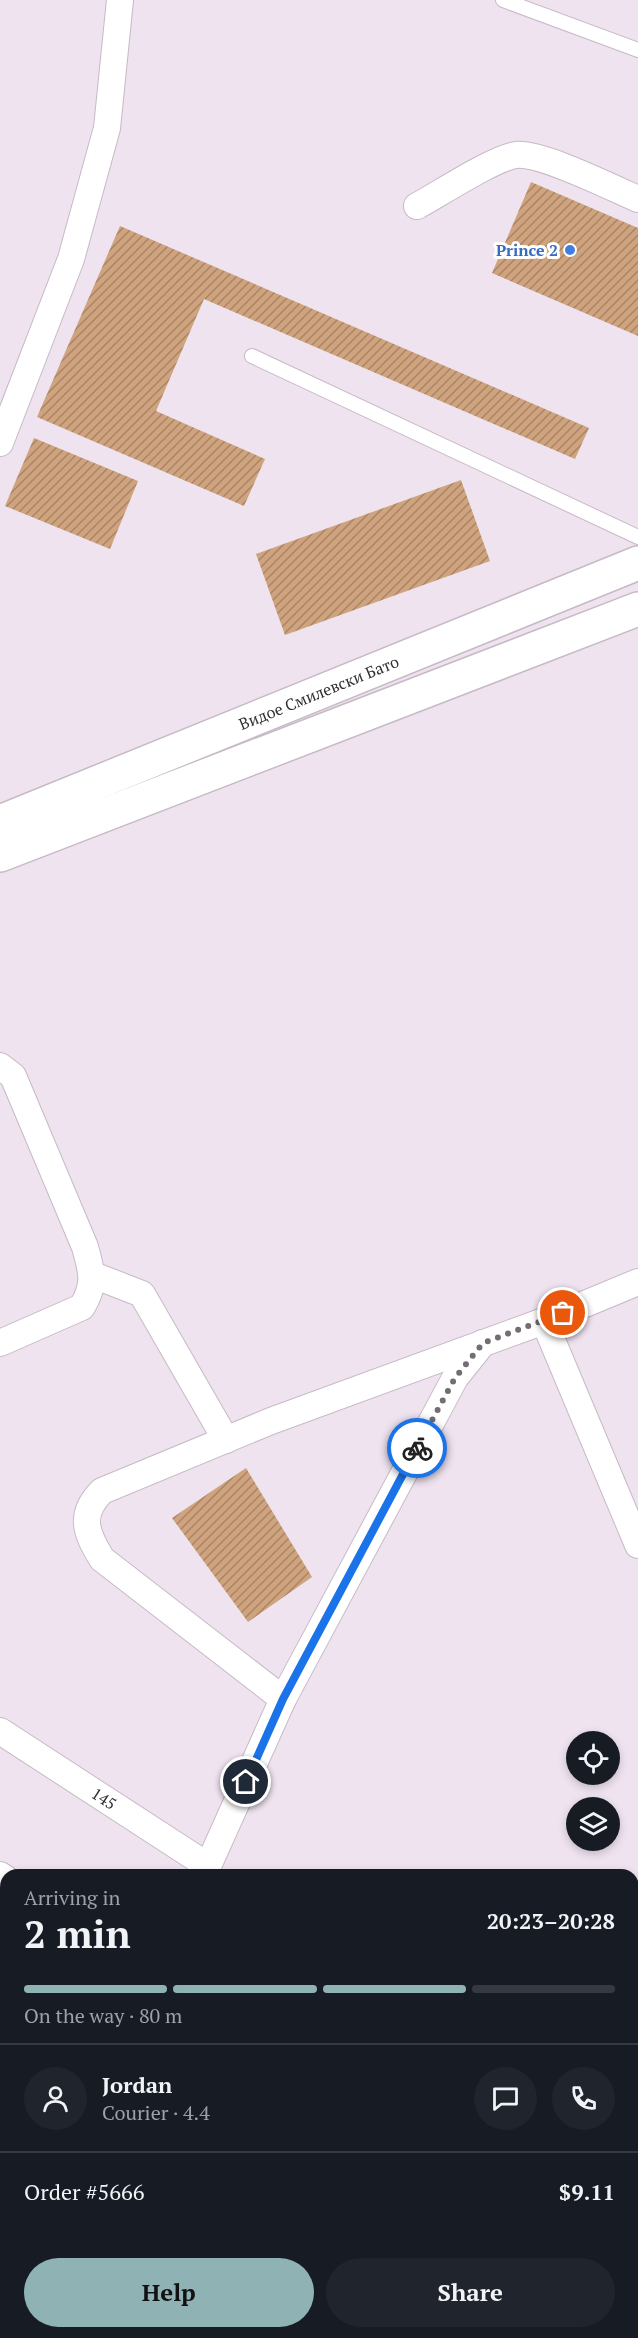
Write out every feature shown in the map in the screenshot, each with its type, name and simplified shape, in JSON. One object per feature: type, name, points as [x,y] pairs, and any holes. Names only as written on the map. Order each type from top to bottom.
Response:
[{"type":"street","points":[[0,443],[71,259],[107,128],[120,0]]},
{"type":"street","points":[[417,206],[496,162],[517,155],[537,156],[638,199]]},
{"type":"street","name":"Видое Смилевски Бато","points":[[0,822],[638,563]]},
{"type":"street","points":[[0,855],[638,609]]},
{"type":"street","points":[[0,1066],[13,1076],[86,1247],[93,1275],[90,1295],[82,1307],[0,1343]]},
{"type":"street","points":[[93,1275],[142,1294],[226,1440]]},
{"type":"street","points":[[283,1699],[102,1559],[86,1528],[87,1510],[93,1500],[102,1491],[226,1440],[544,1320],[638,1282]]},
{"type":"street","points":[[544,1320],[638,1545]]},
{"type":"street","points":[[206,1869],[283,1699],[455,1378],[483,1343]]},
{"type":"street","name":"145","points":[[0,1731],[205,1869]]},
{"type":"lane","points":[[503,0],[638,50]]},
{"type":"lane","points":[[252,356],[638,537]]},
{"type":"building","name":"Prince 2","points":[[531,182],[638,228],[638,336],[492,273]]},
{"type":"building","points":[[120,226],[589,428],[575,459],[204,299],[156,411],[265,459],[244,506],[37,417]]},
{"type":"building","points":[[34,438],[138,481],[110,549],[5,506]]},
{"type":"building","points":[[461,480],[490,561],[285,635],[256,554]]},
{"type":"building","points":[[246,1468],[312,1577],[248,1622],[172,1518]]},
{"type":"way so far","points":[[417,1448],[455,1378],[483,1343],[563,1313]]},
{"type":"place","name":"Prince 2","points":[[570,250]]},
{"type":"route","points":[[246,1782],[283,1699],[417,1448]]}]
